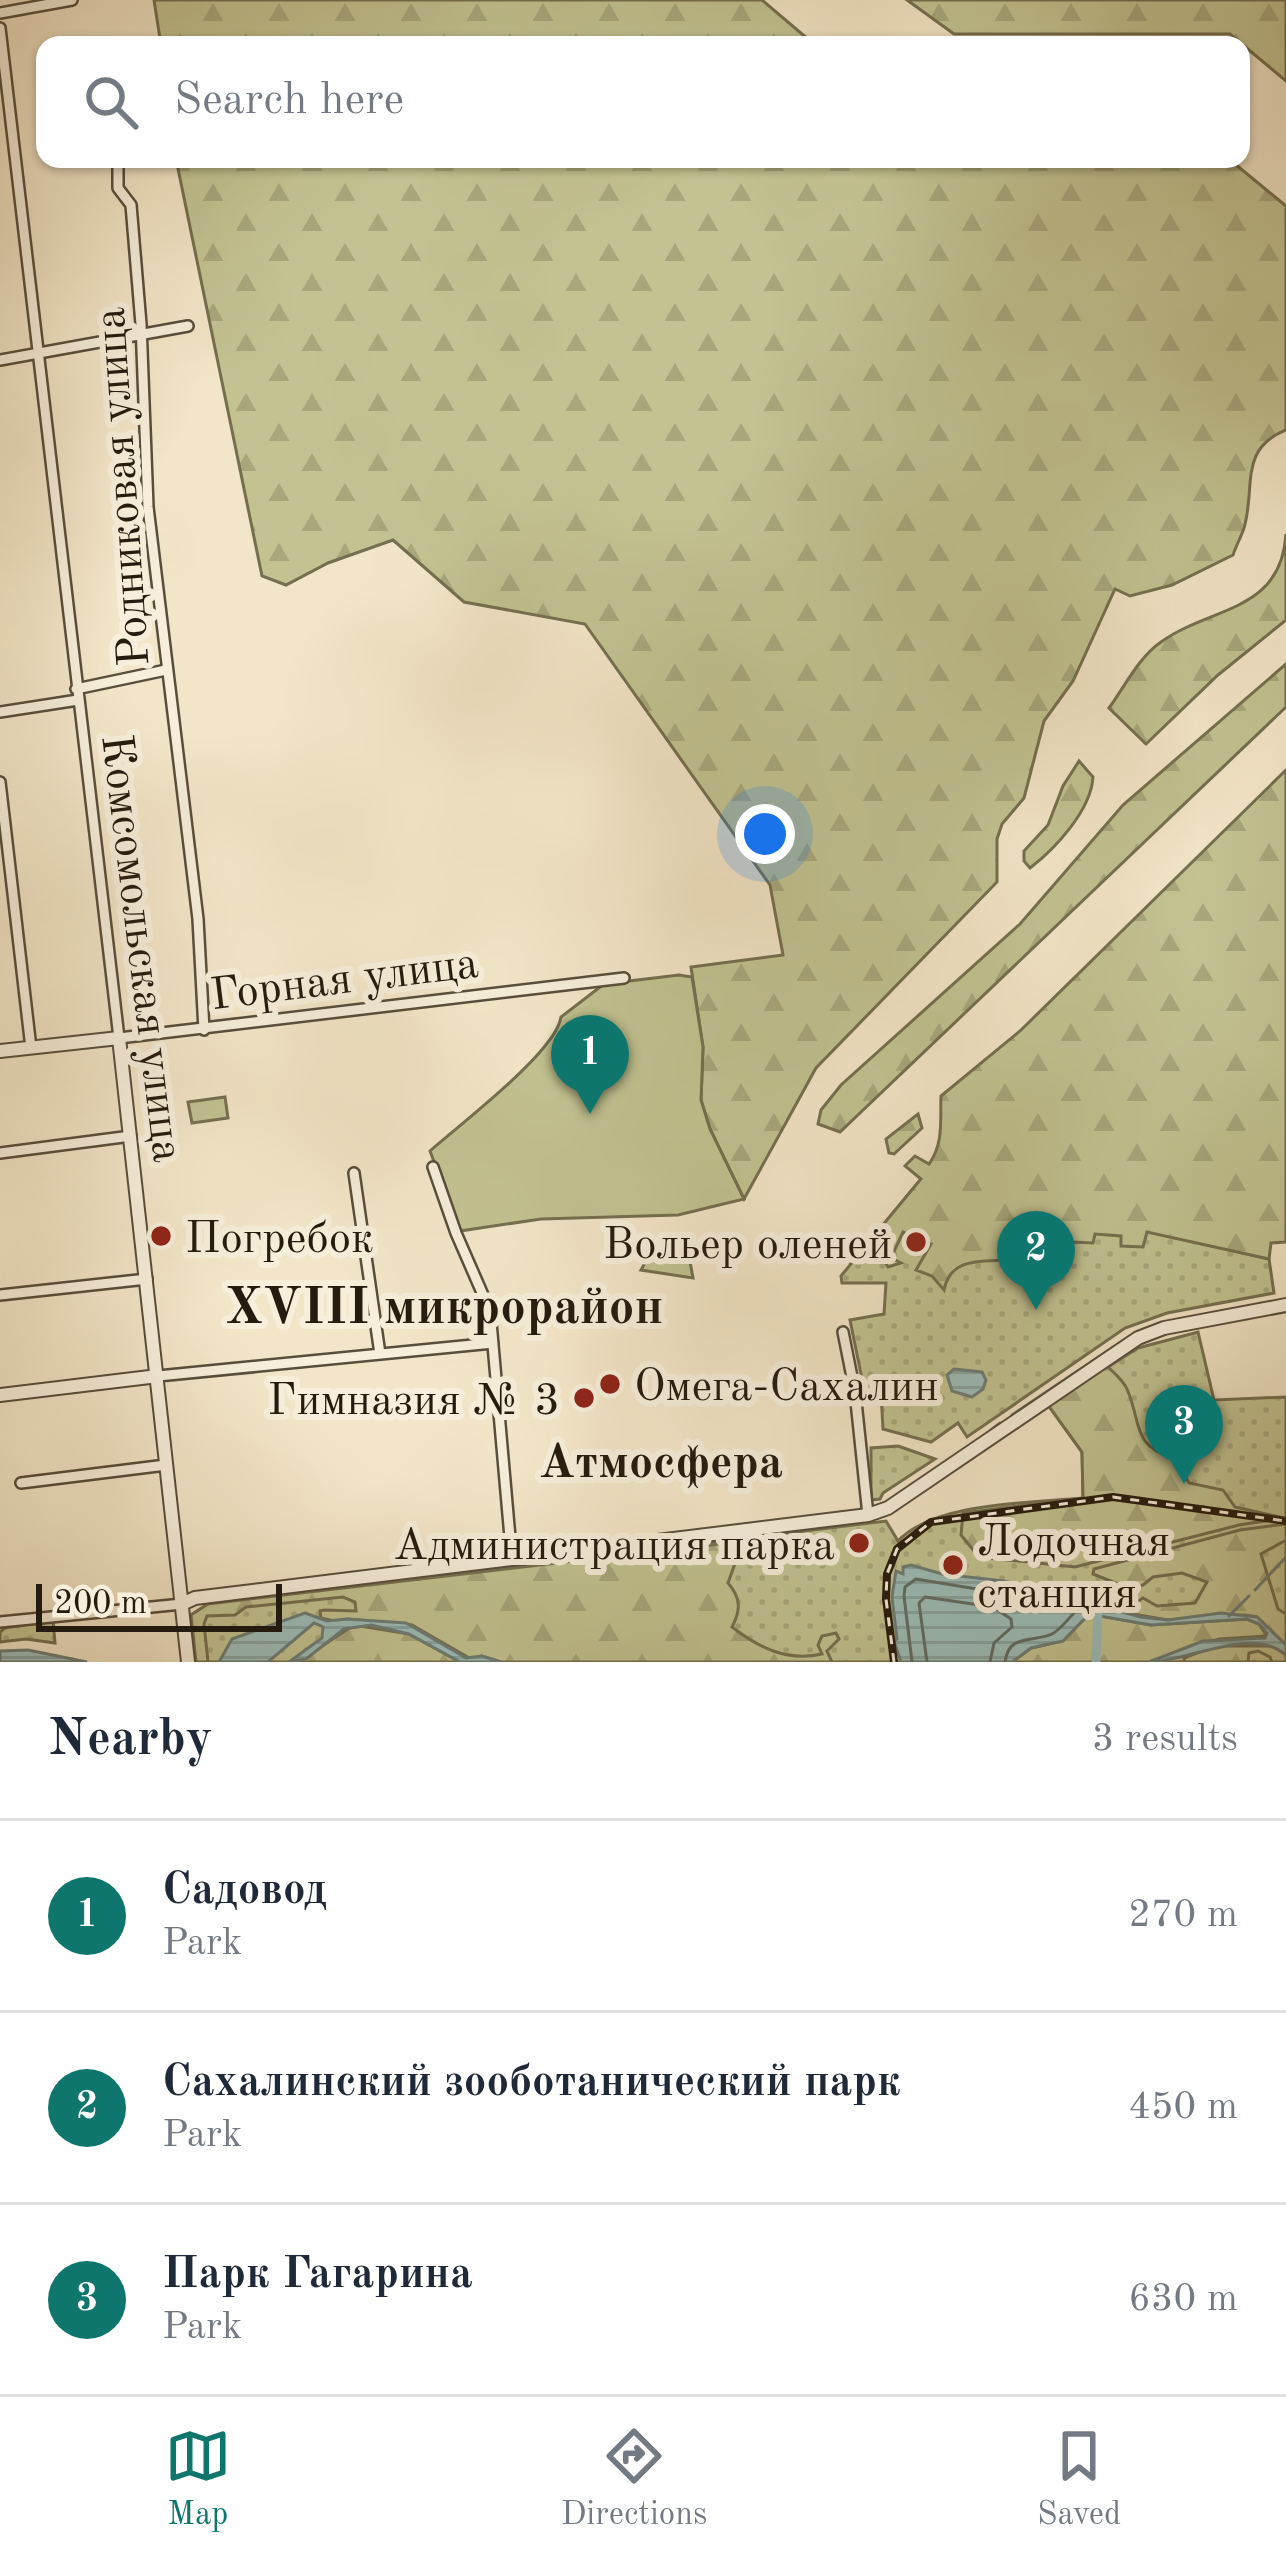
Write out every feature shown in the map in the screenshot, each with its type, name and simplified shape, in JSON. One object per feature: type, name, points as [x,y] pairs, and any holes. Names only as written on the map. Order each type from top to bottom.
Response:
[{"type":"street","points":[[0,13],[72,0]]},
{"type":"street","name":"Комсомольская улица","points":[[0,28],[188,1662]]},
{"type":"street","name":"Родниковая улица","points":[[118,168],[118,188],[131,205],[148,507],[198,919],[204,1030]]},
{"type":"street","points":[[0,360],[188,326]]},
{"type":"street","points":[[0,712],[166,670]]},
{"type":"street","points":[[0,782],[31,1048]]},
{"type":"street","name":"Горная улица","points":[[0,1051],[624,979]]},
{"type":"street","points":[[0,1154],[131,1136]]},
{"type":"street","points":[[433,1167],[487,1300],[512,1560]]},
{"type":"street","points":[[354,1173],[380,1354]]},
{"type":"street","points":[[0,1295],[147,1279]]},
{"type":"street","points":[[0,1622],[182,1604],[195,1598],[868,1515],[888,1508],[1138,1338],[1164,1328],[1286,1305]]},
{"type":"street","points":[[843,1332],[855,1392],[868,1515]]},
{"type":"street","points":[[0,1395],[493,1343]]},
{"type":"street","points":[[22,1483],[166,1466]]},
{"type":"green space","points":[[154,0],[762,0],[804,36],[160,36]]},
{"type":"green space","points":[[907,0],[1286,0],[1286,81],[1250,51],[1250,36],[954,34]]},
{"type":"green space","points":[[178,168],[1240,168],[1286,206],[1286,430],[1271,438],[1255,459],[1244,528],[1233,555],[1172,585],[1130,596],[1115,589],[1073,681],[1044,721],[1024,798],[1002,824],[997,839],[997,882],[816,1068],[744,1199],[701,1100],[703,1047],[691,967],[783,955],[770,885],[585,624],[464,602],[393,540],[328,563],[286,585],[262,576]]},
{"type":"green space","points":[[1286,534],[1286,620],[1218,675],[1146,744],[1109,708],[1127,681],[1161,642],[1257,593],[1281,560]]},
{"type":"green space","points":[[1286,664],[1286,707],[840,1132],[818,1124],[821,1110],[841,1085],[1020,924],[1123,805]]},
{"type":"green space","points":[[1079,761],[1093,777],[1086,802],[1061,839],[1030,868],[1024,851],[1048,825]]},
{"type":"green space","points":[[1286,770],[1286,1242],[1271,1243],[1269,1259],[1147,1232],[1143,1247],[1121,1246],[1121,1236],[1095,1234],[1093,1243],[1028,1240],[1015,1259],[962,1265],[948,1278],[944,1290],[932,1276],[916,1270],[931,1244],[903,1232],[891,1258],[901,1263],[888,1267],[882,1257],[852,1262],[921,1179],[905,1166],[915,1156],[929,1164],[934,1156],[941,1096],[1020,1031]]},
{"type":"green space","points":[[692,977],[703,1047],[701,1100],[744,1199],[678,1215],[541,1219],[460,1231],[430,1151],[525,1068],[555,1032],[561,1017],[604,984]]},
{"type":"green space","points":[[225,1097],[228,1118],[192,1123],[188,1102]]},
{"type":"green space","points":[[918,1114],[922,1128],[894,1154],[889,1153],[886,1139]]},
{"type":"green space","points":[[921,1179],[1269,1259],[1274,1293],[1167,1313],[1125,1328],[967,1437],[958,1423],[931,1442],[883,1429],[881,1393],[865,1394],[850,1320],[884,1314],[886,1283],[842,1283],[841,1276]]},
{"type":"green space","points":[[654,1247],[688,1251],[693,1278],[641,1270]]},
{"type":"green space","points":[[1198,1332],[1214,1400],[1286,1397],[1286,1662],[196,1662],[191,1615],[208,1604],[886,1521],[898,1541],[914,1528],[959,1512],[1083,1498],[1082,1452],[1048,1405],[1138,1348]]},
{"type":"green space","points":[[1107,1366],[1127,1389],[1144,1440],[1174,1458],[1189,1483],[1223,1490],[1235,1507],[1284,1518],[1075,1567],[979,1557],[961,1535],[963,1513],[1083,1498],[1082,1452],[1048,1405]]},
{"type":"green space","points":[[898,1446],[935,1459],[880,1499],[871,1500],[871,1448]]},
{"type":"green space","points":[[1286,1524],[1286,1540],[1261,1554],[1278,1609],[1286,1614],[1286,1645],[1257,1617],[1168,1620],[1103,1609],[1108,1602],[1133,1605],[1143,1598],[1157,1606],[1195,1603],[1207,1582],[1182,1573],[1153,1577],[1128,1588],[1093,1574],[1094,1569],[1240,1530]]},
{"type":"green space","points":[[736,1542],[738,1555],[728,1583],[738,1604],[732,1627],[762,1646],[796,1656],[822,1654],[818,1645],[822,1636],[836,1633],[839,1639],[827,1651],[832,1662],[471,1659],[412,1625],[321,1618],[324,1610],[356,1611],[355,1602],[343,1597],[207,1616],[208,1662],[196,1662],[191,1615],[208,1604]]},
{"type":"green space","points":[[1089,1614],[1151,1625],[1247,1619],[1259,1624],[1267,1636],[1219,1639],[1149,1662],[1012,1662],[1031,1648],[1063,1641]]},
{"type":"green space","points":[[53,1620],[55,1643],[0,1642],[5,1628]]},
{"type":"green space","points":[[354,1625],[409,1634],[460,1662],[298,1662]]},
{"type":"green space","points":[[1214,1646],[1273,1646],[1286,1655],[1286,1662],[1272,1662],[1258,1651],[1249,1653],[1248,1662],[1185,1662],[1184,1658]]},
{"type":"water","points":[[954,1369],[982,1372],[983,1389],[972,1397],[952,1391],[947,1375]]},
{"type":"water","points":[[903,1567],[1013,1583],[1020,1593],[1028,1584],[1076,1592],[1088,1603],[1141,1617],[1168,1620],[1221,1613],[1257,1617],[1286,1645],[1286,1655],[1256,1643],[1149,1662],[1203,1641],[1265,1638],[1267,1633],[1247,1619],[1151,1625],[1089,1614],[1063,1641],[1031,1648],[1012,1662],[901,1662],[894,1641],[892,1597],[896,1571],[903,1574]]},
{"type":"water","points":[[305,1613],[327,1621],[406,1623],[466,1658],[482,1656],[501,1662],[460,1662],[409,1634],[371,1625],[344,1629],[306,1659],[289,1662],[322,1638],[323,1627],[314,1623],[268,1662],[219,1662],[232,1639]]},
{"type":"water","points":[[28,1650],[87,1662],[0,1662],[0,1651]]},
{"type":"waterway","points":[[1142,1330],[1154,1326]]},
{"type":"waterway","points":[[1012,1415],[1130,1336]]},
{"type":"waterway","points":[[991,1430],[1000,1423]]},
{"type":"waterway","points":[[1255,1590],[1286,1557]]},
{"type":"waterway","points":[[1229,1616],[1249,1596]]},
{"type":"waterway","points":[[1096,1662],[1098,1610]]},
{"type":"railway","points":[[894,1662],[887,1574],[897,1549],[931,1522],[1113,1497],[1286,1521]]},
{"type":"place","name":"Садовод","points":[[590,1114]]},
{"type":"place","name":"Погребок","points":[[161,1236]]},
{"type":"place","name":"Вольер оленей","points":[[916,1242]]},
{"type":"place","name":"Сахалинский зооботанический парк","points":[[1036,1310]]},
{"type":"place","name":"Омега-Сахалин","points":[[610,1384]]},
{"type":"place","name":"Гимназия № 3","points":[[584,1398]]},
{"type":"place","name":"Парк Гагарина","points":[[1184,1484]]},
{"type":"place","name":"Администрация парка","points":[[859,1543]]},
{"type":"place","name":"Лодочная станция","points":[[953,1565]]},
{"type":"district","name":"XVIII микрорайон","points":[[444,1305]]},
{"type":"district","name":"Атмосфера","points":[[661,1460]]}]
